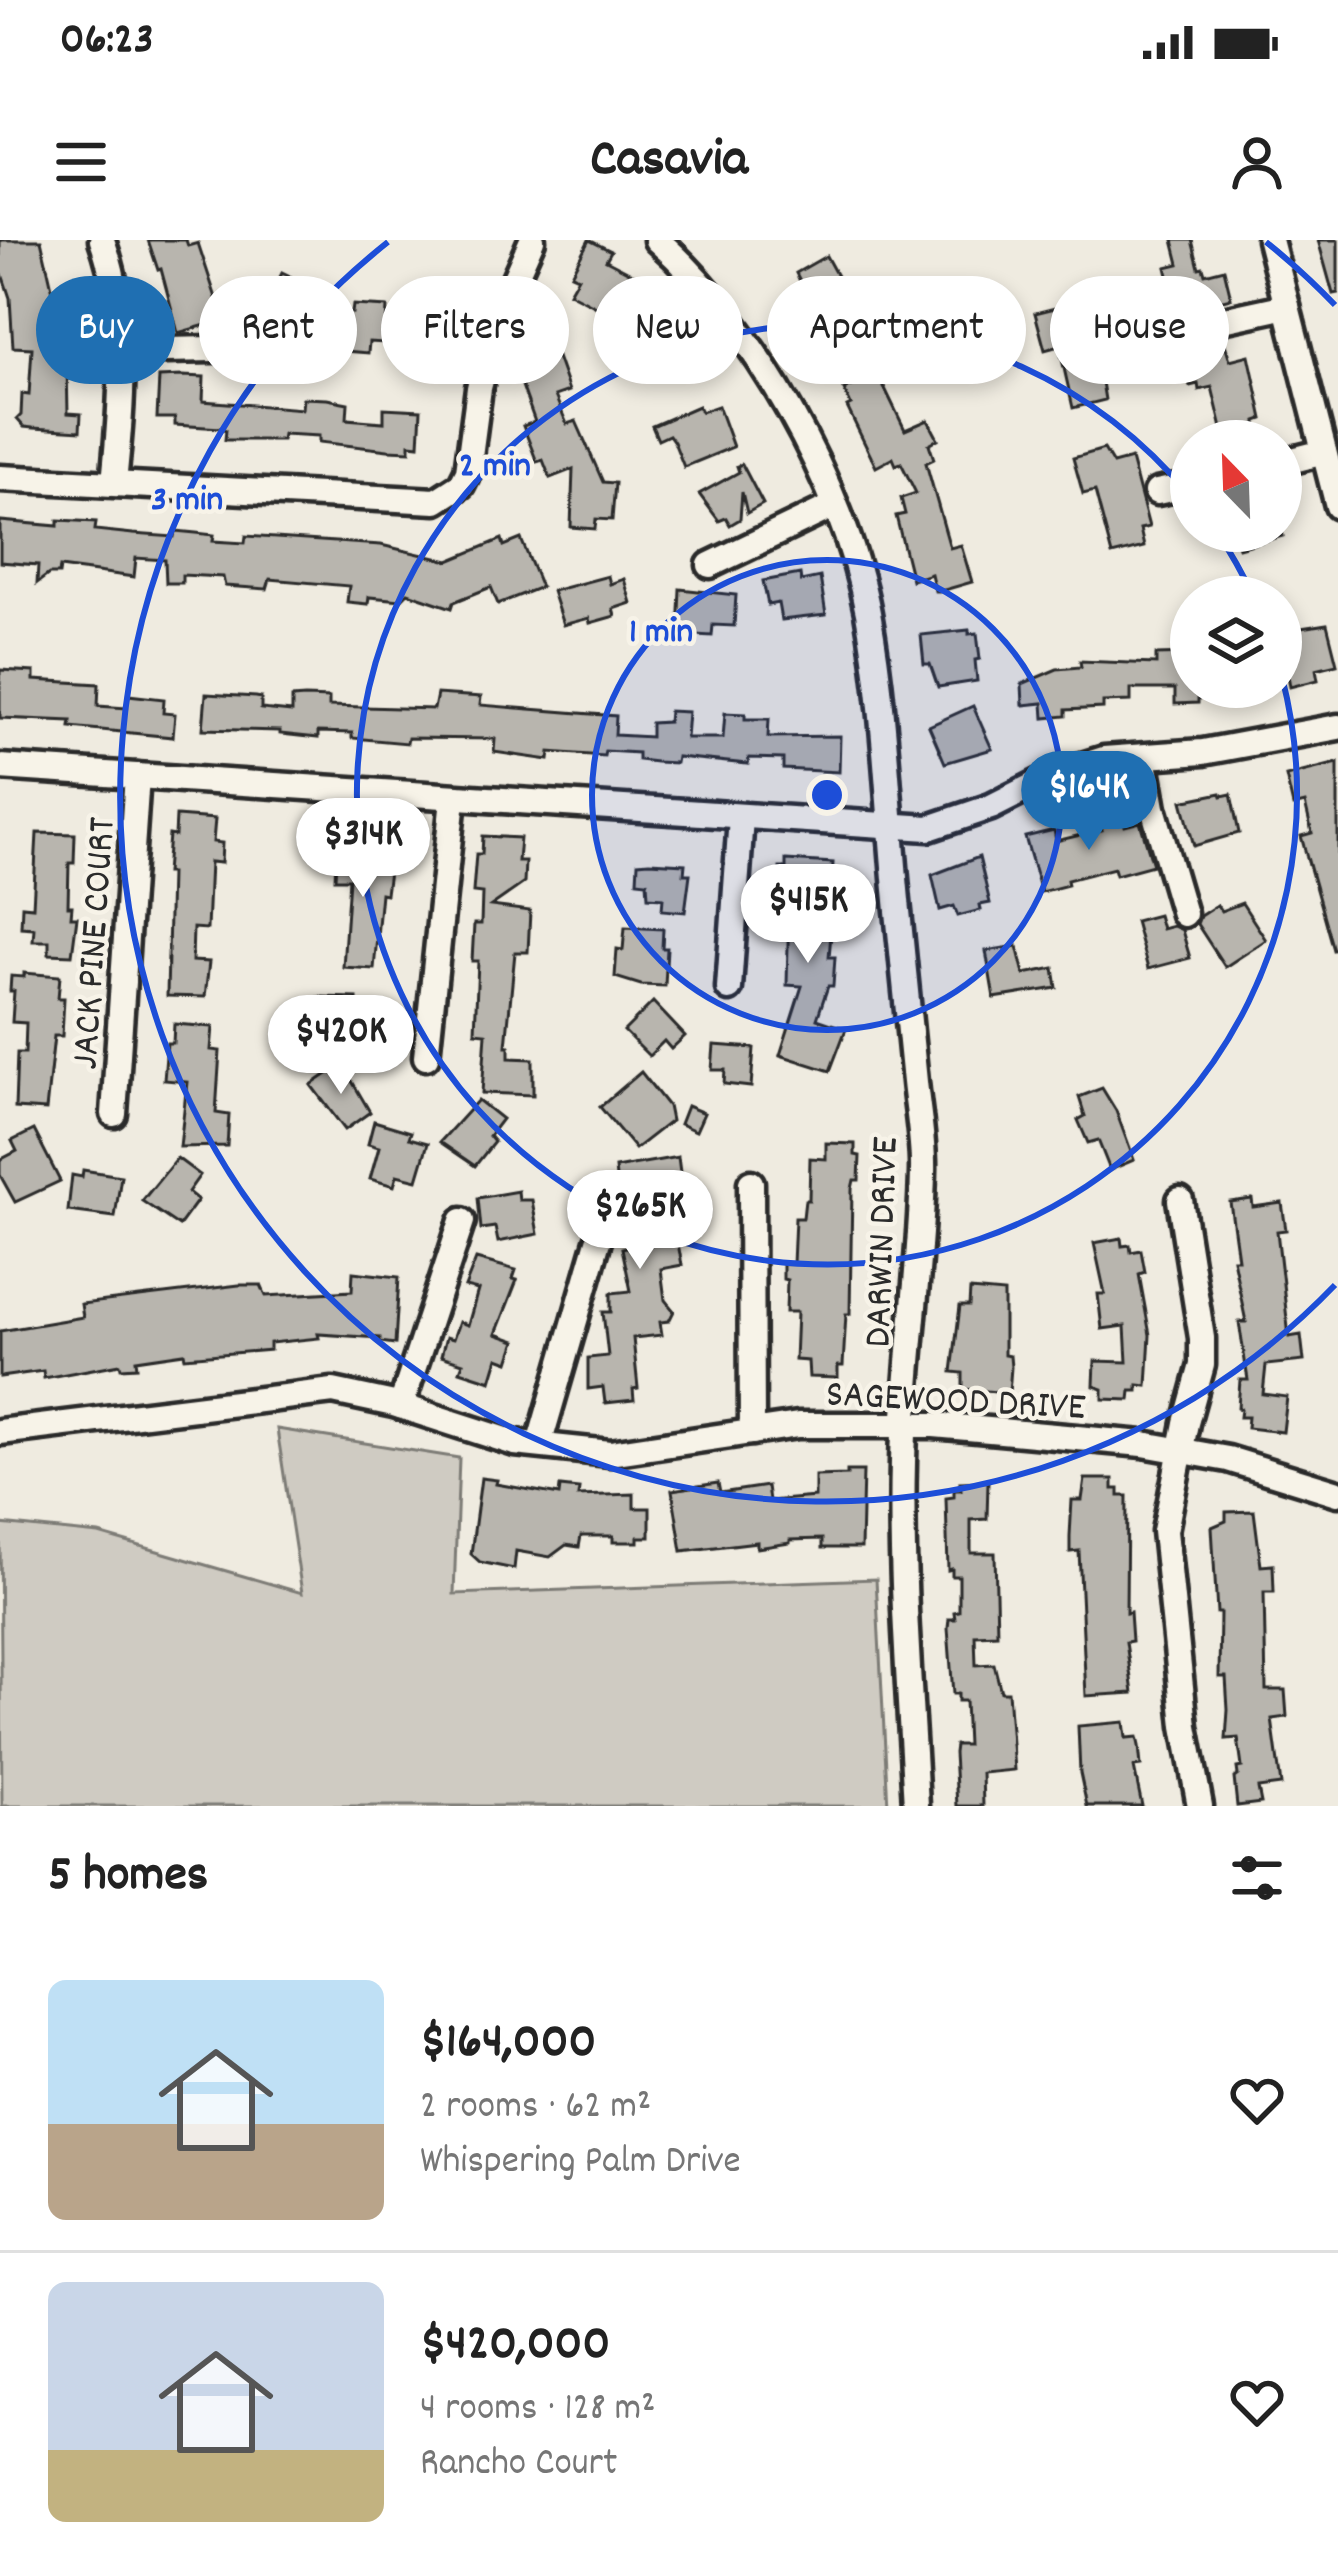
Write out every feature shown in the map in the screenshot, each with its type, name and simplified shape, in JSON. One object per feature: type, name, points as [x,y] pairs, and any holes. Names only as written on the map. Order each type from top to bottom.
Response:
[{"type":"street","points":[[102,240],[114,276]]},
{"type":"street","points":[[0,478],[436,501],[460,485],[468,470],[479,388],[497,319],[532,240]]},
{"type":"street","name":"DARWIN DRIVE","points":[[657,240],[682,261],[723,310],[818,464],[867,608],[883,709],[923,1168],[905,1425],[904,1584],[916,1806]]},
{"type":"street","points":[[1270,240],[1338,506]]},
{"type":"street","points":[[1229,319],[1287,306]]},
{"type":"street","points":[[114,483],[124,384]]},
{"type":"street","points":[[1302,458],[1324,452]]},
{"type":"street","points":[[1157,492],[1170,489]]},
{"type":"street","points":[[710,566],[835,506]]},
{"type":"street","points":[[0,767],[929,828],[1104,759],[1203,752],[1338,727]]},
{"type":"street","points":[[1144,757],[1153,808],[1184,914]]},
{"type":"street","name":"JACK PINE COURT","points":[[115,1114],[137,776]]},
{"type":"street","points":[[426,1057],[453,799]]},
{"type":"street","points":[[729,988],[740,817]]},
{"type":"street","points":[[751,1183],[752,1432]]},
{"type":"street","points":[[1180,1200],[1202,1365],[1165,1531],[1185,1726],[1200,1806]]},
{"type":"street","points":[[400,1406],[462,1221]]},
{"type":"street","points":[[539,1445],[598,1240]]},
{"type":"street","name":"SAGEWOOD DRIVE","points":[[0,1432],[333,1391],[400,1406],[514,1443],[610,1453],[798,1425],[934,1425],[1180,1450],[1228,1459],[1338,1493]]},
{"type":"shaded area","points":[[277,1429],[459,1458],[454,1594],[876,1579],[888,1806],[2,1806],[0,1524],[99,1534],[302,1593]]},
{"type":"building","points":[[0,240],[41,240],[49,276],[36,276],[36,384],[67,384],[68,413],[81,414],[80,431],[24,427],[17,419],[22,394],[29,395],[32,348],[13,347],[10,298],[0,268]]},
{"type":"building","points":[[148,240],[198,243],[209,276],[199,276],[199,327],[178,333],[175,276],[163,276]]},
{"type":"building","points":[[589,240],[611,251],[606,260],[635,275],[593,276],[593,305],[569,293],[578,277],[571,274]]},
{"type":"building","points":[[1173,240],[1192,240],[1199,268],[1205,274],[1224,269],[1226,276],[1168,276],[1166,267],[1179,264]]},
{"type":"building","points":[[1318,240],[1338,240],[1338,293],[1333,294]]},
{"type":"building","points":[[826,256],[837,276],[798,276]]},
{"type":"building","points":[[357,305],[381,307],[381,343],[369,342],[368,353],[357,352]]},
{"type":"building","points":[[1050,309],[1050,349],[1045,350],[1035,313]]},
{"type":"building","points":[[1249,355],[1263,419],[1220,420],[1212,387],[1199,390],[1198,384],[1229,384],[1229,357]]},
{"type":"building","points":[[175,376],[199,377],[203,401],[302,409],[303,398],[327,399],[348,403],[347,419],[384,422],[384,408],[421,410],[419,445],[410,444],[410,451],[388,450],[283,434],[282,440],[225,440],[226,430],[221,428],[175,425],[175,418],[157,418],[159,384],[175,384]]},
{"type":"building","points":[[521,384],[567,384],[569,391],[555,396],[567,424],[576,421],[603,482],[615,483],[612,520],[596,519],[595,529],[571,527],[573,469],[550,478],[543,460],[537,462],[523,426],[535,422]]},
{"type":"building","points":[[857,384],[883,384],[905,430],[928,420],[938,439],[929,444],[934,459],[926,463],[950,548],[961,545],[972,582],[935,591],[931,574],[912,580],[896,516],[905,514],[901,498],[916,493],[901,463],[896,465],[893,458],[876,467],[847,407],[851,405],[844,390]]},
{"type":"building","points":[[1068,384],[1102,384],[1105,400],[1073,408]]},
{"type":"building","points":[[698,406],[701,412],[718,406],[733,447],[684,467],[669,435],[658,440],[652,426]]},
{"type":"building","points":[[1104,449],[1113,464],[1131,459],[1149,527],[1140,529],[1144,547],[1112,555],[1095,491],[1083,494],[1073,458]]},
{"type":"building","points":[[742,464],[763,504],[747,513],[742,492],[740,519],[730,525],[726,518],[719,521],[699,494],[739,472],[737,466]]},
{"type":"building","points":[[58,520],[96,522],[95,530],[133,534],[214,535],[213,541],[245,543],[246,536],[381,545],[449,561],[502,539],[504,546],[521,539],[541,587],[498,604],[491,587],[454,602],[452,608],[408,593],[401,600],[369,597],[368,604],[347,602],[349,586],[270,579],[267,589],[225,586],[223,577],[182,575],[182,583],[166,583],[165,560],[136,558],[134,577],[60,567],[59,574],[49,574],[37,583],[38,565],[0,562],[0,521],[58,526]]},
{"type":"building","points":[[800,574],[801,581],[820,577],[826,615],[781,620],[778,603],[768,605],[763,581]]},
{"type":"building","points":[[608,576],[610,584],[624,579],[631,603],[613,609],[615,616],[563,625],[552,591]]},
{"type":"building","points":[[680,589],[736,595],[734,626],[713,625],[712,636],[678,634]]},
{"type":"building","points":[[1327,624],[1337,664],[1316,669],[1318,680],[1302,684],[1302,628]]},
{"type":"building","points":[[969,630],[969,634],[977,633],[977,681],[938,687],[930,664],[924,664],[921,635]]},
{"type":"building","points":[[1156,655],[1170,655],[1170,689],[1131,689],[1131,701],[1066,710],[1066,716],[1044,718],[1043,703],[1023,705],[1022,684],[1057,669],[1081,667],[1080,661],[1156,664]]},
{"type":"building","points":[[0,670],[34,672],[34,680],[99,684],[98,706],[127,708],[128,695],[164,699],[163,713],[175,714],[173,737],[70,727],[71,721],[0,718]]},
{"type":"building","points":[[206,694],[261,698],[261,709],[292,712],[292,698],[329,698],[329,706],[434,709],[437,694],[481,697],[480,705],[616,716],[615,735],[651,737],[651,723],[668,722],[669,711],[688,712],[686,738],[723,738],[725,713],[745,714],[745,719],[769,719],[768,737],[840,736],[839,772],[783,769],[783,759],[749,758],[748,764],[677,757],[676,763],[605,751],[604,756],[550,752],[549,760],[494,752],[495,739],[408,738],[407,743],[352,738],[352,733],[318,732],[318,738],[280,731],[203,729]]},
{"type":"building","points":[[973,706],[992,749],[945,763],[929,726]]},
{"type":"building","points":[[1338,763],[1338,949],[1333,950],[1301,836],[1312,833],[1305,803],[1293,806],[1286,776]]},
{"type":"building","points":[[1231,794],[1239,833],[1194,846],[1182,801]]},
{"type":"building","points":[[1121,812],[1125,826],[1140,822],[1153,865],[1116,875],[1114,868],[1041,892],[1025,837],[1054,830],[1056,841],[1102,830],[1099,817]]},
{"type":"building","points":[[176,816],[215,819],[213,842],[222,843],[221,863],[210,862],[207,929],[193,928],[192,961],[209,962],[205,997],[167,996],[170,873],[166,873],[169,835],[175,836]]},
{"type":"building","points":[[37,833],[75,834],[74,863],[69,863],[68,906],[72,906],[71,917],[77,917],[72,955],[49,954],[49,941],[33,941],[34,928],[21,927],[22,906],[33,907]]},
{"type":"building","points":[[483,836],[520,838],[518,861],[525,861],[524,883],[491,906],[530,911],[528,952],[515,952],[506,1046],[509,1058],[533,1059],[533,1095],[482,1093],[486,1033],[475,1032],[478,961],[472,961],[474,924],[481,924],[482,893],[473,892],[476,854],[482,854]]},
{"type":"building","points":[[386,846],[385,856],[391,856],[386,894],[381,893],[374,969],[343,967],[349,879],[335,879],[339,847]]},
{"type":"building","points":[[979,857],[990,903],[958,916],[954,906],[940,910],[932,875]]},
{"type":"building","points":[[786,860],[833,863],[832,879],[821,879],[818,884],[815,930],[831,934],[829,957],[835,957],[833,986],[828,986],[817,1019],[846,1029],[830,1071],[780,1055],[802,986],[787,985],[789,906],[780,906],[779,889],[780,868],[786,868]]},
{"type":"building","points":[[638,863],[685,864],[684,874],[690,874],[685,912],[662,910],[663,898],[648,897],[647,882],[637,881]]},
{"type":"building","points":[[1242,903],[1266,940],[1225,967],[1197,924],[1200,916],[1217,905],[1221,911]]},
{"type":"building","points":[[1158,915],[1162,929],[1182,930],[1190,958],[1148,969],[1135,921]]},
{"type":"building","points":[[625,927],[663,929],[665,986],[615,977]]},
{"type":"building","points":[[1017,946],[1024,974],[1054,968],[1057,988],[994,998],[986,951]]},
{"type":"building","points":[[24,973],[60,976],[58,998],[64,998],[62,1036],[54,1036],[46,1110],[15,1108],[17,1053],[25,1053],[26,1023],[12,1022],[11,976],[24,977]]},
{"type":"building","points":[[319,997],[357,998],[357,1017],[363,1017],[362,1056],[337,1055],[337,1043],[320,1043]]},
{"type":"building","points":[[653,1002],[685,1036],[671,1049],[664,1041],[649,1056],[624,1031]]},
{"type":"building","points":[[174,1024],[213,1027],[211,1050],[220,1051],[216,1113],[229,1115],[227,1146],[180,1147],[187,1082],[164,1080]]},
{"type":"building","points":[[714,1045],[754,1048],[751,1087],[724,1084],[725,1070],[712,1070]]},
{"type":"building","points":[[342,1064],[370,1112],[345,1130],[311,1085]]},
{"type":"building","points":[[641,1072],[668,1106],[671,1121],[635,1149],[600,1107]]},
{"type":"building","points":[[1102,1088],[1134,1160],[1110,1170],[1098,1140],[1088,1143],[1078,1120],[1085,1116],[1079,1097]]},
{"type":"building","points":[[478,1100],[502,1119],[489,1136],[494,1142],[475,1166],[440,1142]]},
{"type":"building","points":[[687,1106],[704,1113],[696,1131],[680,1124]]},
{"type":"building","points":[[374,1121],[411,1132],[409,1138],[428,1143],[417,1180],[397,1175],[394,1186],[370,1179],[379,1147],[368,1144]]},
{"type":"building","points":[[34,1130],[60,1181],[15,1202],[0,1175],[0,1160],[17,1151],[12,1141]]},
{"type":"building","points":[[826,1143],[855,1144],[855,1155],[860,1156],[859,1180],[854,1180],[852,1189],[850,1314],[846,1314],[838,1378],[809,1377],[808,1361],[795,1360],[797,1312],[786,1312],[787,1280],[783,1279],[783,1264],[793,1264],[795,1218],[803,1218],[805,1200],[809,1200],[810,1158],[826,1159]]},
{"type":"building","points":[[678,1157],[684,1203],[671,1206],[682,1265],[661,1269],[665,1300],[674,1311],[669,1321],[660,1322],[662,1335],[633,1338],[638,1388],[633,1389],[634,1400],[605,1403],[603,1387],[588,1389],[588,1358],[608,1356],[603,1312],[611,1312],[611,1293],[631,1291],[622,1248],[630,1246],[620,1216],[615,1168]]},
{"type":"building","points":[[177,1158],[200,1175],[188,1192],[198,1200],[179,1226],[142,1201]]},
{"type":"building","points":[[83,1170],[121,1176],[115,1217],[68,1211],[72,1175],[82,1177]]},
{"type":"building","points":[[518,1191],[519,1200],[532,1200],[538,1234],[498,1242],[495,1227],[481,1229],[478,1198]]},
{"type":"building","points":[[1252,1199],[1253,1207],[1282,1203],[1286,1230],[1277,1231],[1289,1337],[1301,1335],[1304,1361],[1266,1365],[1263,1394],[1287,1397],[1283,1432],[1247,1428],[1248,1417],[1240,1417],[1238,1408],[1240,1380],[1248,1380],[1239,1322],[1246,1322],[1233,1259],[1238,1259],[1230,1202]]},
{"type":"building","points":[[1121,1238],[1122,1246],[1130,1245],[1131,1252],[1141,1250],[1145,1272],[1139,1274],[1150,1335],[1147,1386],[1138,1385],[1130,1400],[1103,1399],[1103,1389],[1094,1386],[1095,1361],[1127,1362],[1125,1326],[1102,1329],[1098,1294],[1105,1294],[1094,1243]]},
{"type":"building","points":[[476,1259],[516,1270],[513,1279],[517,1280],[496,1334],[516,1341],[509,1362],[498,1358],[491,1381],[460,1371],[463,1363],[441,1356],[446,1337],[453,1339],[459,1322],[468,1325],[478,1290],[465,1287]]},
{"type":"building","points":[[353,1272],[399,1277],[395,1344],[380,1342],[380,1338],[318,1334],[319,1338],[270,1343],[270,1350],[185,1357],[184,1353],[136,1360],[137,1367],[121,1368],[120,1364],[44,1378],[43,1371],[0,1377],[0,1331],[83,1317],[81,1304],[239,1285],[261,1285],[266,1296],[352,1291]]},
{"type":"building","points":[[970,1290],[1004,1293],[1009,1393],[963,1389],[963,1373],[952,1372],[960,1306],[969,1306]]},
{"type":"building","points":[[847,1471],[863,1471],[861,1548],[822,1548],[822,1539],[682,1551],[672,1490],[718,1483],[720,1493],[767,1486],[769,1501],[815,1497],[815,1476],[847,1475]]},
{"type":"building","points":[[481,1478],[559,1495],[560,1487],[579,1489],[578,1496],[634,1494],[634,1508],[650,1508],[650,1537],[613,1542],[613,1536],[581,1536],[579,1547],[566,1545],[550,1557],[516,1551],[514,1569],[480,1562],[471,1554]]},
{"type":"building","points":[[1085,1479],[1113,1479],[1113,1489],[1127,1496],[1126,1613],[1130,1612],[1132,1641],[1126,1642],[1133,1693],[1086,1696],[1079,1551],[1070,1552],[1072,1500],[1082,1500]]},
{"type":"building","points":[[988,1481],[987,1519],[971,1520],[971,1553],[995,1553],[997,1634],[975,1635],[976,1665],[994,1664],[1001,1692],[1008,1692],[1014,1770],[982,1773],[983,1806],[957,1806],[955,1745],[967,1745],[965,1701],[953,1694],[948,1628],[949,1619],[955,1619],[954,1612],[959,1611],[959,1576],[948,1570],[946,1498],[961,1490],[960,1482]]},
{"type":"building","points":[[1254,1511],[1261,1566],[1273,1565],[1274,1592],[1264,1592],[1266,1690],[1285,1690],[1287,1717],[1272,1719],[1281,1785],[1258,1788],[1261,1803],[1237,1806],[1234,1778],[1242,1767],[1238,1738],[1226,1739],[1226,1677],[1219,1677],[1220,1613],[1212,1527],[1226,1521],[1226,1512]]},
{"type":"building","points":[[1124,1722],[1126,1738],[1137,1737],[1139,1746],[1141,1766],[1134,1767],[1142,1806],[1087,1806],[1078,1726]]}]
